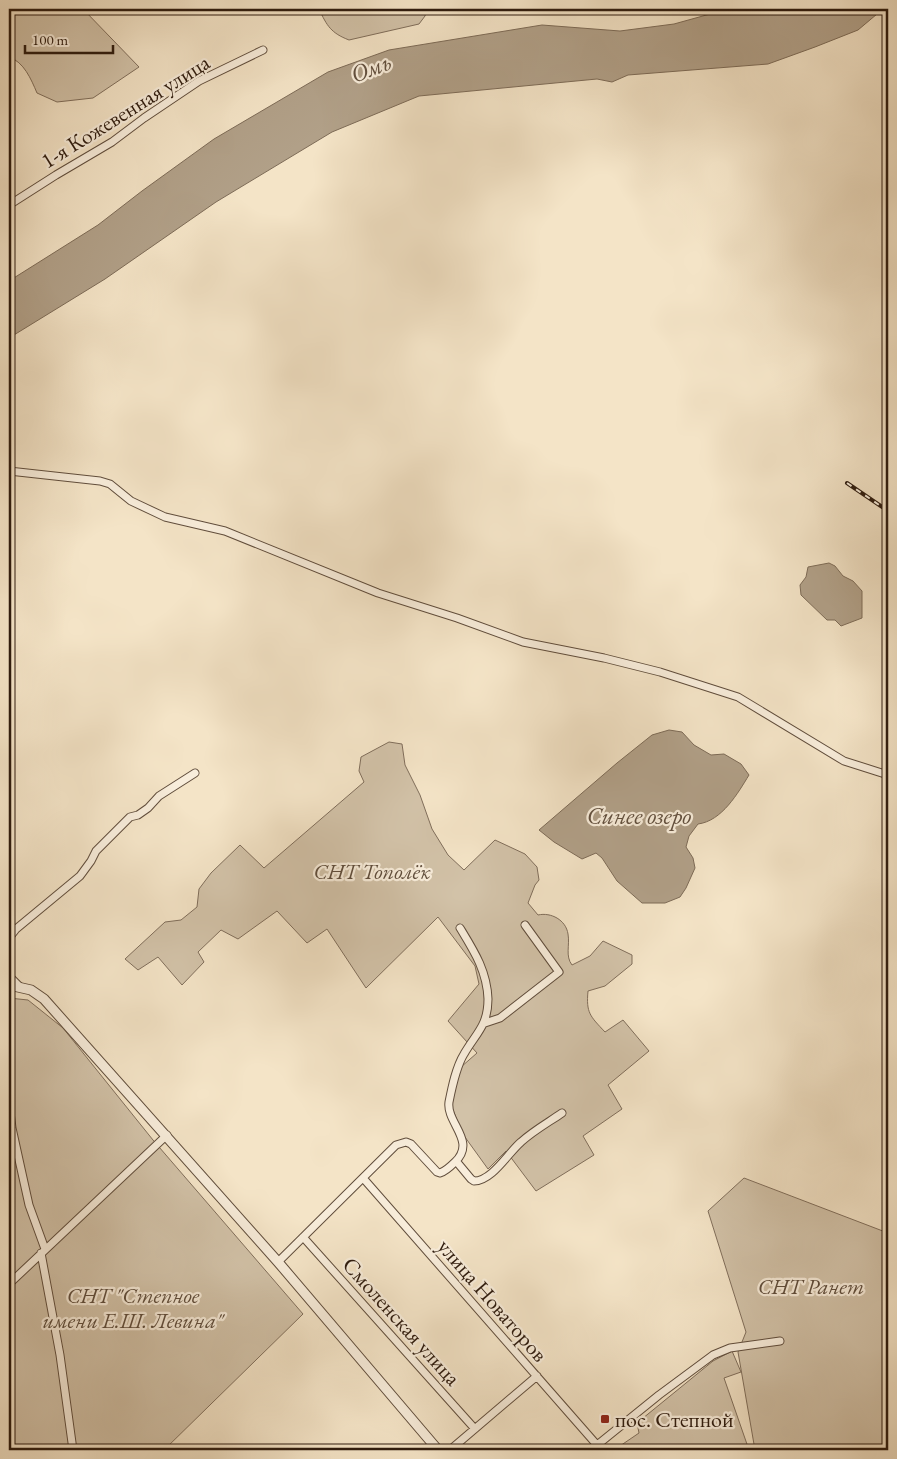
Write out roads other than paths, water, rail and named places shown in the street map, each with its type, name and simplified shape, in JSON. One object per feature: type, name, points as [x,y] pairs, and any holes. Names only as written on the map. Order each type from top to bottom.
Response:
[{"type":"street","name":"1-я Кожевенная улица","points":[[9,205],[98,151],[199,81],[263,50]]},
{"type":"street","points":[[9,471],[100,481],[110,484],[131,501],[165,517],[225,531],[379,594],[457,618],[523,642],[604,658],[660,672],[738,697],[844,761],[888,775]]},
{"type":"street","points":[[9,938],[16,929],[80,876],[96,851],[130,817],[138,815],[148,808],[159,796],[195,773]]},
{"type":"street","points":[[485,1023],[500,1018],[559,972],[525,925]]},
{"type":"street","points":[[278,1262],[396,1145],[401,1143],[411,1144],[437,1172],[444,1172],[460,1156],[463,1144],[450,1111],[449,1103],[464,1054],[485,1023],[488,1002],[484,971],[477,955],[460,928]]},
{"type":"street","points":[[9,976],[19,986]]},
{"type":"street","points":[[9,985],[31,990],[44,998],[278,1262],[438,1450]]},
{"type":"street","points":[[9,1104],[12,1128],[28,1198],[43,1251],[73,1450]]},
{"type":"street","points":[[456,1161],[471,1179],[474,1181],[483,1180],[493,1172],[520,1142],[562,1113]]},
{"type":"street","points":[[9,1284],[166,1135]]},
{"type":"street","name":"улица Новаторов","points":[[363,1178],[597,1445]]},
{"type":"street","name":"Смоленская улица","points":[[303,1237],[476,1429]]},
{"type":"street","points":[[591,1450],[680,1379],[714,1355],[730,1348],[780,1341]]},
{"type":"street","points":[[450,1450],[537,1376]]},
{"type":"water","name":"Омь","points":[[728,9],[883,9],[858,30],[768,64],[628,75],[612,82],[597,79],[419,96],[332,132],[216,202],[105,279],[9,338],[9,281],[98,225],[214,139],[328,72],[389,50],[542,25],[620,31],[674,24]]},
{"type":"water","points":[[829,563],[835,566],[843,576],[853,581],[862,591],[862,618],[841,626],[835,620],[827,620],[801,595],[800,585],[806,577],[808,567]]},
{"type":"water","name":"Синее озеро","points":[[669,730],[682,732],[694,745],[711,755],[724,754],[741,764],[749,775],[722,812],[707,822],[698,824],[689,836],[686,847],[693,858],[695,868],[680,897],[665,903],[642,903],[617,881],[602,858],[596,853],[582,859],[554,842],[539,830],[652,735]]},
{"type":"railway","points":[[847,483],[888,511]]},
{"type":"place","name":"пос. Степной","points":[[605,1419]]},
{"type":"park label","name":"СНТ Тополёк","points":[[372,871]]},
{"type":"park label","name":"СНТ Ранет","points":[[811,1286]]},
{"type":"park label","name":"СНТ \"Степное имени Е.Ш. Левина\"","points":[[133,1308]]}]
